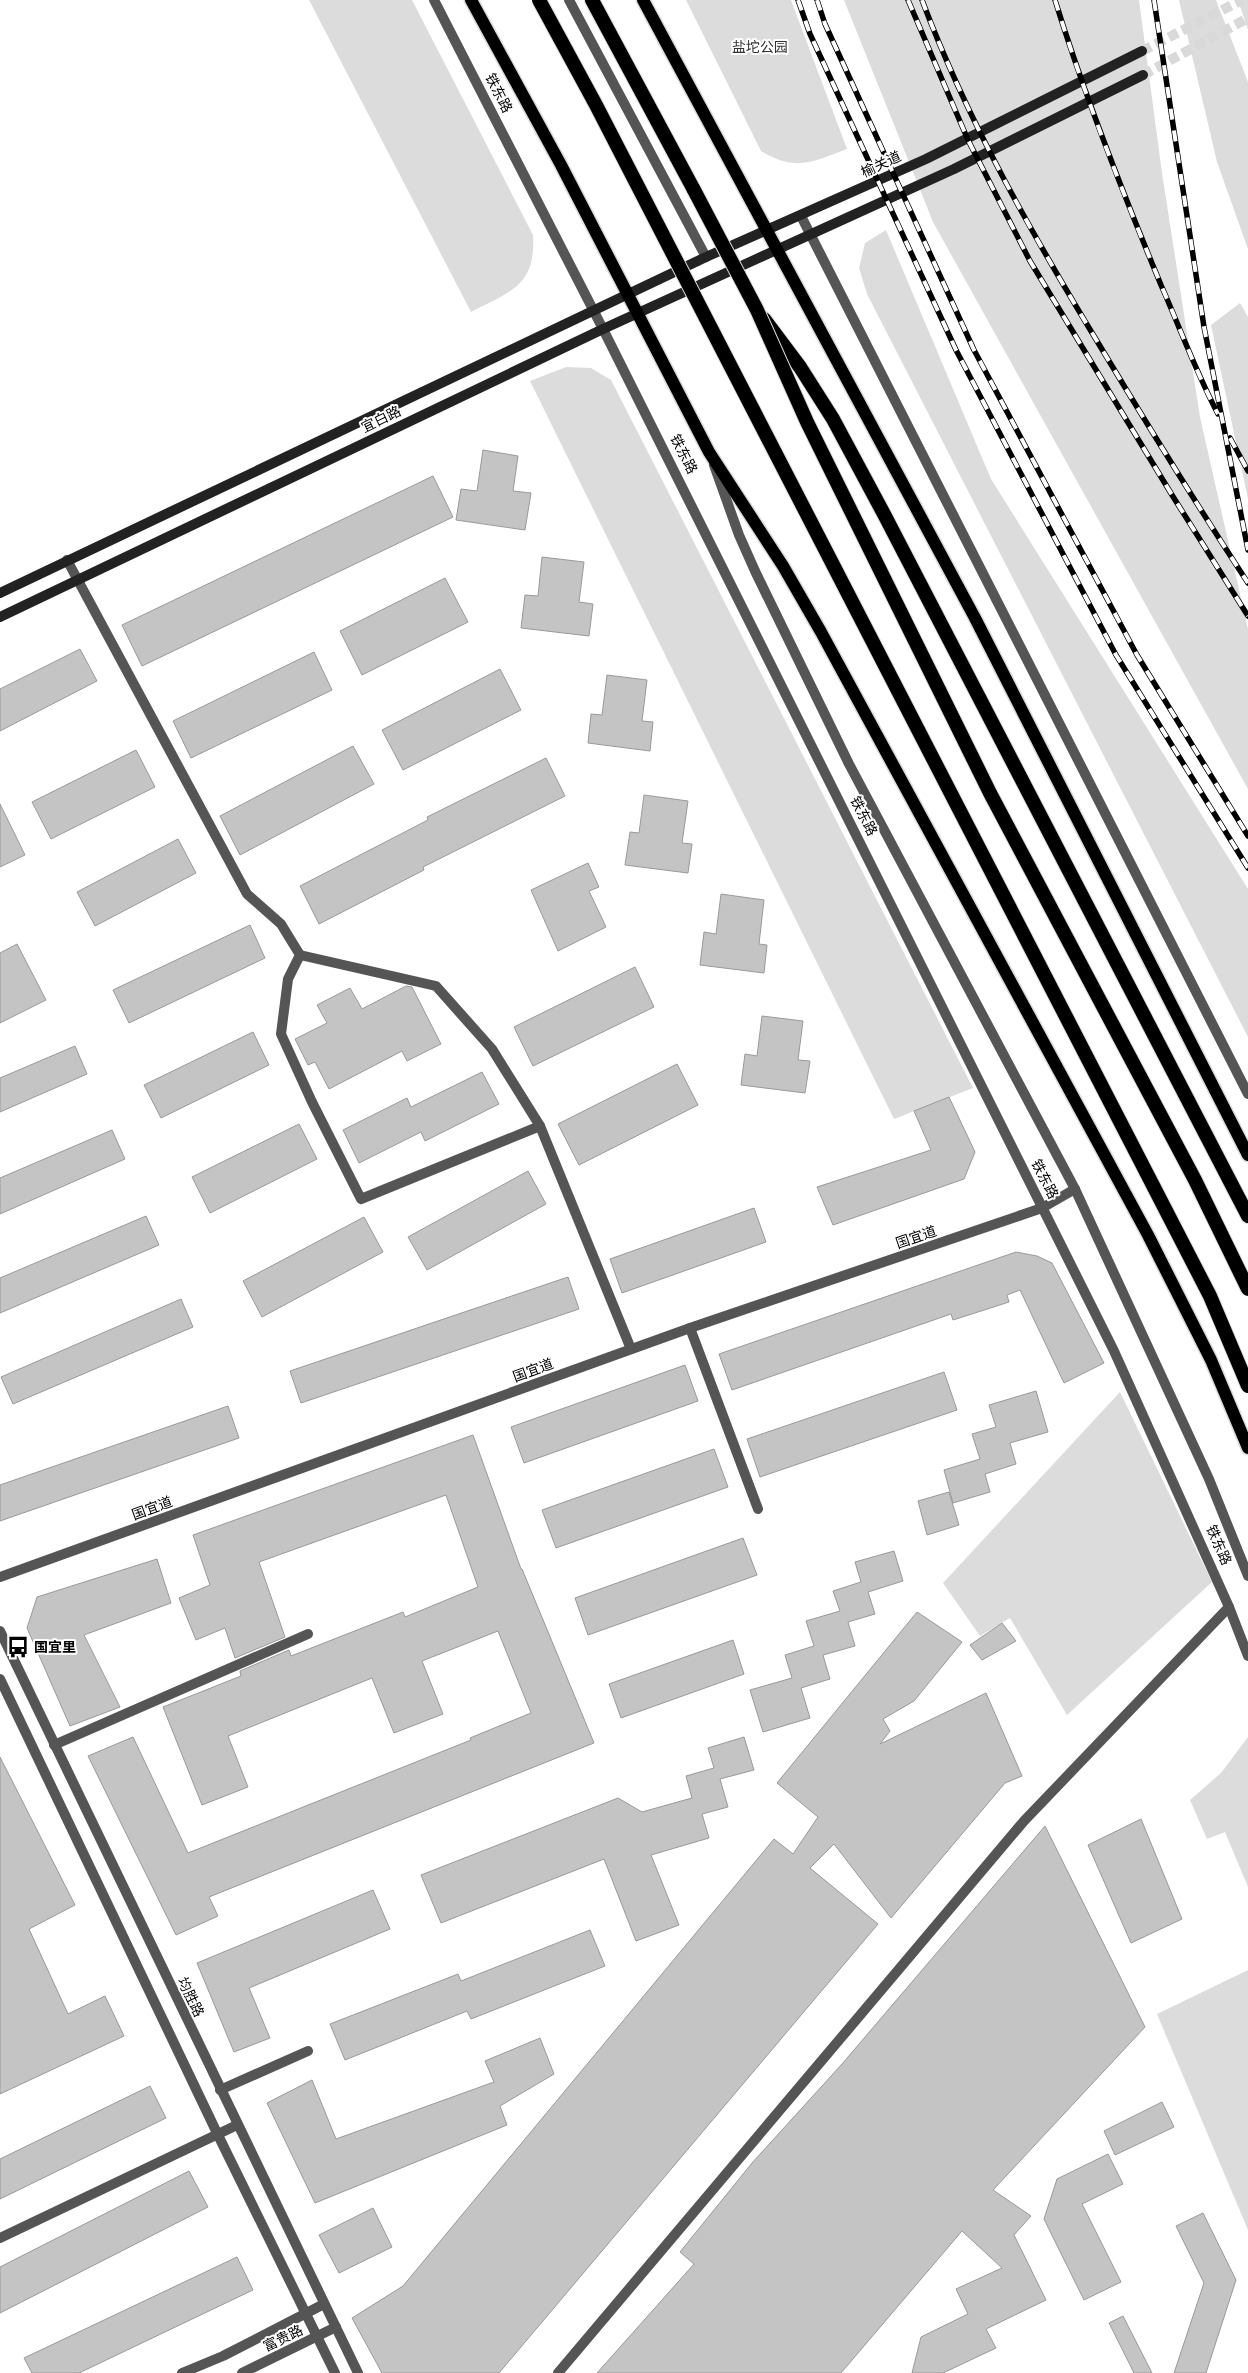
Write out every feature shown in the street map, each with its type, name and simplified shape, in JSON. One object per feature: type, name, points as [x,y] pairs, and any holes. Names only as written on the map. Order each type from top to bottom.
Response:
[{"type":"highway","points":[[540,0],[1201,1278],[1248,1386]]},
{"type":"highway","points":[[592,0],[757,310],[807,422],[982,776],[1195,1180],[1248,1290]]},
{"type":"highway","points":[[757,310],[800,367],[876,498],[1248,1216]]},
{"type":"main road","name":"铁东路","points":[[471,0],[561,165],[709,452]]},
{"type":"main road","points":[[643,0],[975,618],[1248,1155]]},
{"type":"main road","name":"榆关道","points":[[627,295],[706,257],[926,159],[1142,51]]},
{"type":"main road","points":[[776,249],[954,169],[1143,75]]},
{"type":"main road","name":"宜白路","points":[[0,617],[603,328],[776,249]]},
{"type":"main road","name":"宜白路","points":[[0,593],[627,295]]},
{"type":"main road","points":[[709,452],[784,566],[1148,1235],[1211,1360],[1248,1448]]},
{"type":"street","name":"铁东路","points":[[434,0],[603,328],[1114,1351],[1229,1607],[1248,1656]]},
{"type":"street","points":[[569,0],[706,257]]},
{"type":"street","points":[[801,216],[1182,968],[1248,1094]]},
{"type":"street","name":"铁东路","points":[[709,452],[735,526],[755,571],[849,764],[1075,1189],[1209,1479],[1248,1576]]},
{"type":"street","points":[[67,560],[247,894],[281,924],[300,956],[436,986],[492,1049],[540,1126],[631,1349]]},
{"type":"street","points":[[300,956],[288,980],[281,1034],[312,1102],[361,1199],[540,1126]]},
{"type":"street","name":"国宜道","points":[[0,1577],[690,1328],[1042,1208],[1075,1189]]},
{"type":"street","points":[[690,1328],[758,1509]]},
{"type":"street","points":[[558,2373],[1024,1821],[1229,1607]]},
{"type":"street","name":"均胜路","points":[[0,1631],[358,2373]]},
{"type":"street","points":[[54,1745],[308,1634]]},
{"type":"street","points":[[0,1678],[217,2133],[335,2373]]},
{"type":"street","points":[[220,2090],[308,2051]]},
{"type":"street","points":[[0,2238],[237,2125]]},
{"type":"street","points":[[182,2373],[223,2356],[324,2304]]},
{"type":"street","name":"富贵路","points":[[242,2373],[336,2327]]},
{"type":"green space","points":[[309,0],[412,0],[533,235],[533,252],[530,266],[525,277],[509,292],[471,312]]},
{"type":"green space","name":"盐坨公园","points":[[686,0],[791,0],[847,149],[804,163],[784,161],[761,151]]},
{"type":"green space","points":[[844,0],[1139,0],[1162,173],[1200,417],[1248,629],[1248,789],[933,222]]},
{"type":"green space","points":[[1179,0],[1216,0],[1248,82],[1248,249],[1217,162]]},
{"type":"green space","points":[[1238,0],[1248,0],[1248,30]]},
{"type":"green space","points":[[886,230],[991,479],[1248,889],[1248,1037],[867,294],[859,268],[865,243]]},
{"type":"green space","points":[[1240,303],[1248,317],[1248,499],[1211,325]]},
{"type":"green space","points":[[566,367],[591,368],[611,380],[973,1088],[894,1119],[530,381]]},
{"type":"green space","points":[[1120,1392],[1212,1582],[1067,1715],[1010,1618],[980,1636],[943,1583]]},
{"type":"green space","points":[[1248,1737],[1248,1887],[1225,1832],[1207,1839],[1190,1800],[1221,1773]]},
{"type":"green space","points":[[1248,1970],[1248,2230],[1157,2014]]},
{"type":"building","points":[[483,450],[518,456],[513,491],[531,493],[525,530],[456,520],[461,489],[477,491]]},
{"type":"building","points":[[433,476],[453,517],[142,666],[122,625]]},
{"type":"building","points":[[542,557],[584,562],[579,602],[593,604],[589,636],[521,628],[525,595],[538,596]]},
{"type":"building","points":[[445,578],[468,622],[362,675],[340,631]]},
{"type":"building","points":[[80,649],[97,681],[0,731],[0,689]]},
{"type":"building","points":[[314,652],[332,690],[191,758],[173,721]]},
{"type":"building","points":[[500,669],[521,710],[403,770],[382,730]]},
{"type":"building","points":[[607,675],[647,680],[642,721],[653,722],[650,751],[588,743],[591,714],[602,715]]},
{"type":"building","points":[[353,746],[374,784],[240,855],[220,816]]},
{"type":"building","points":[[136,750],[155,787],[51,839],[32,802]]},
{"type":"building","points":[[546,758],[565,796],[423,867],[424,870],[319,924],[300,886],[428,820],[427,817]]},
{"type":"building","points":[[644,795],[688,801],[682,843],[692,844],[688,873],[625,865],[630,832],[639,833]]},
{"type":"building","points":[[0,804],[25,855],[0,867]]},
{"type":"building","points":[[178,839],[196,873],[95,926],[77,892]]},
{"type":"building","points":[[588,863],[599,887],[589,891],[606,927],[558,951],[531,890]]},
{"type":"building","points":[[721,894],[764,900],[759,944],[767,945],[764,973],[700,965],[704,932],[716,934]]},
{"type":"building","points":[[250,925],[265,958],[129,1023],[113,990]]},
{"type":"building","points":[[17,944],[46,1000],[0,1023],[0,953]]},
{"type":"building","points":[[635,967],[654,1007],[533,1066],[514,1027]]},
{"type":"building","points":[[406,986],[412,987],[441,1044],[407,1061],[402,1051],[329,1089],[315,1062],[308,1065],[295,1039],[327,1023],[317,1005],[350,988],[362,1009]]},
{"type":"building","points":[[762,1016],[803,1021],[798,1060],[810,1061],[805,1093],[741,1085],[745,1054],[757,1056]]},
{"type":"building","points":[[253,1032],[269,1065],[161,1118],[144,1085]]},
{"type":"building","points":[[75,1046],[87,1074],[0,1112],[0,1078]]},
{"type":"building","points":[[677,1064],[698,1105],[579,1165],[558,1124]]},
{"type":"building","points":[[482,1072],[499,1104],[425,1141],[421,1132],[359,1163],[343,1130],[407,1098],[411,1107]]},
{"type":"building","points":[[949,1097],[975,1152],[964,1179],[833,1225],[817,1187],[931,1150],[914,1111]]},
{"type":"building","points":[[299,1124],[317,1159],[210,1213],[192,1177]]},
{"type":"building","points":[[112,1130],[125,1159],[0,1214],[0,1178]]},
{"type":"building","points":[[528,1171],[546,1204],[427,1270],[408,1237]]},
{"type":"building","points":[[754,1208],[766,1242],[622,1293],[610,1259]]},
{"type":"building","points":[[146,1216],[159,1245],[0,1313],[0,1278]]},
{"type":"building","points":[[364,1217],[383,1252],[262,1317],[243,1281]]},
{"type":"building","points":[[1016,1252],[1037,1256],[1052,1263],[1104,1363],[1064,1383],[1020,1290],[1007,1295],[1009,1302],[953,1320],[951,1314],[732,1390],[719,1354]]},
{"type":"building","points":[[568,1277],[579,1309],[301,1403],[290,1371]]},
{"type":"building","points":[[181,1299],[193,1327],[13,1404],[1,1377]]},
{"type":"building","points":[[685,1365],[698,1401],[524,1463],[511,1427]]},
{"type":"building","points":[[944,1372],[957,1410],[760,1477],[747,1439]]},
{"type":"building","points":[[1036,1391],[1048,1432],[1010,1443],[1016,1464],[985,1474],[990,1492],[953,1503],[944,1470],[980,1459],[972,1434],[996,1427],[989,1405]]},
{"type":"building","points":[[228,1406],[239,1438],[0,1521],[0,1485]]},
{"type":"building","points":[[473,1435],[521,1569],[594,1743],[209,1897],[218,1916],[176,1935],[88,1756],[133,1737],[188,1853],[471,1740],[470,1738],[531,1713],[498,1631],[422,1661],[443,1714],[394,1733],[372,1678],[228,1736],[248,1787],[202,1805],[163,1707],[241,1676],[240,1671],[289,1650],[291,1656],[403,1612],[405,1617],[478,1587],[446,1495],[259,1562],[285,1637],[235,1658],[225,1628],[196,1640],[179,1598],[210,1585],[193,1535]]},
{"type":"building","points":[[714,1449],[728,1487],[556,1548],[542,1510]]},
{"type":"building","points":[[949,1492],[959,1525],[927,1535],[918,1501]]},
{"type":"building","points":[[743,1538],[757,1575],[588,1635],[575,1598]]},
{"type":"building","points":[[894,1551],[903,1581],[868,1592],[875,1614],[848,1622],[855,1646],[823,1655],[830,1679],[801,1688],[810,1718],[763,1732],[750,1690],[792,1678],[785,1655],[814,1646],[806,1621],[840,1611],[833,1591],[861,1582],[855,1562]]},
{"type":"building","points":[[157,1559],[171,1603],[84,1635],[120,1707],[70,1726],[27,1628],[37,1597]]},
{"type":"building","points":[[917,1612],[962,1642],[914,1701],[883,1719],[890,1731],[880,1744],[986,1693],[1022,1776],[1005,1783],[891,1918],[834,1844],[810,1868],[878,1924],[499,2373],[382,2373],[352,2318],[403,2286],[774,1839],[793,1854],[818,1817],[777,1783]]},
{"type":"building","points":[[1002,1623],[1016,1641],[982,1660],[970,1645]]},
{"type":"building","points":[[733,1640],[744,1674],[621,1718],[609,1684]]},
{"type":"building","points":[[744,1737],[754,1770],[720,1779],[728,1807],[702,1814],[709,1838],[651,1855],[679,1925],[636,1941],[604,1859],[441,1923],[421,1875],[618,1798],[642,1812],[692,1798],[686,1776],[714,1768],[708,1748]]},
{"type":"building","points":[[0,1757],[75,1905],[29,1929],[68,2014],[105,1996],[124,2036],[0,2094]]},
{"type":"building","points":[[1141,1819],[1182,1919],[1131,1943],[1088,1845]]},
{"type":"building","points":[[1045,1826],[1145,2027],[993,2190],[1031,2216],[1014,2235],[1046,2300],[986,2329],[996,2348],[943,2373],[912,2373],[921,2337],[968,2314],[956,2289],[1002,2268],[962,2231],[841,2373],[597,2373],[694,2264],[680,2252],[752,2163],[842,2064]]},
{"type":"building","points":[[373,1890],[390,1929],[249,1988],[270,2038],[234,2052],[197,1963]]},
{"type":"building","points":[[590,1930],[605,1966],[471,2019],[467,2011],[345,2060],[330,2024],[458,1974],[461,1981]]},
{"type":"building","points":[[540,2038],[554,2074],[500,2106],[507,2125],[315,2203],[267,2103],[312,2080],[336,2139],[494,2082],[485,2061]]},
{"type":"building","points":[[150,2086],[166,2118],[0,2199],[0,2159]]},
{"type":"building","points":[[1162,2102],[1174,2127],[1115,2155],[1104,2131]]},
{"type":"building","points":[[1108,2154],[1123,2184],[1082,2204],[1121,2282],[1084,2300],[1044,2219],[1057,2179]]},
{"type":"building","points":[[189,2171],[208,2207],[0,2313],[0,2267]]},
{"type":"building","points":[[373,2208],[392,2247],[339,2273],[319,2235]]},
{"type":"building","points":[[1203,2213],[1236,2280],[1206,2373],[1174,2373],[1204,2283],[1176,2226]]},
{"type":"building","points":[[237,2257],[253,2290],[79,2373],[32,2373],[24,2358]]},
{"type":"building","points":[[1123,2316],[1152,2373],[1134,2373],[1109,2323]]},
{"type":"tunnel","points":[[1142,51],[1242,0]]},
{"type":"tunnel","points":[[1143,75],[1248,18]]},
{"type":"railway","points":[[798,0],[810,34],[956,350],[1116,655],[1248,868]]},
{"type":"railway","points":[[817,0],[825,24],[974,350],[1137,655],[1248,836]]},
{"type":"railway","points":[[908,0],[968,140],[1030,261],[1248,616]]},
{"type":"railway","points":[[922,0],[960,90],[1026,219],[1136,406],[1248,583]]},
{"type":"railway","points":[[1055,0],[1091,108],[1118,179],[1188,350],[1218,414]]},
{"type":"railway","points":[[1154,0],[1204,327],[1248,550]]},
{"type":"railway","points":[[1230,438],[1248,471]]},
{"type":"place","name":"国宜里","points":[[18,1647]]}]
